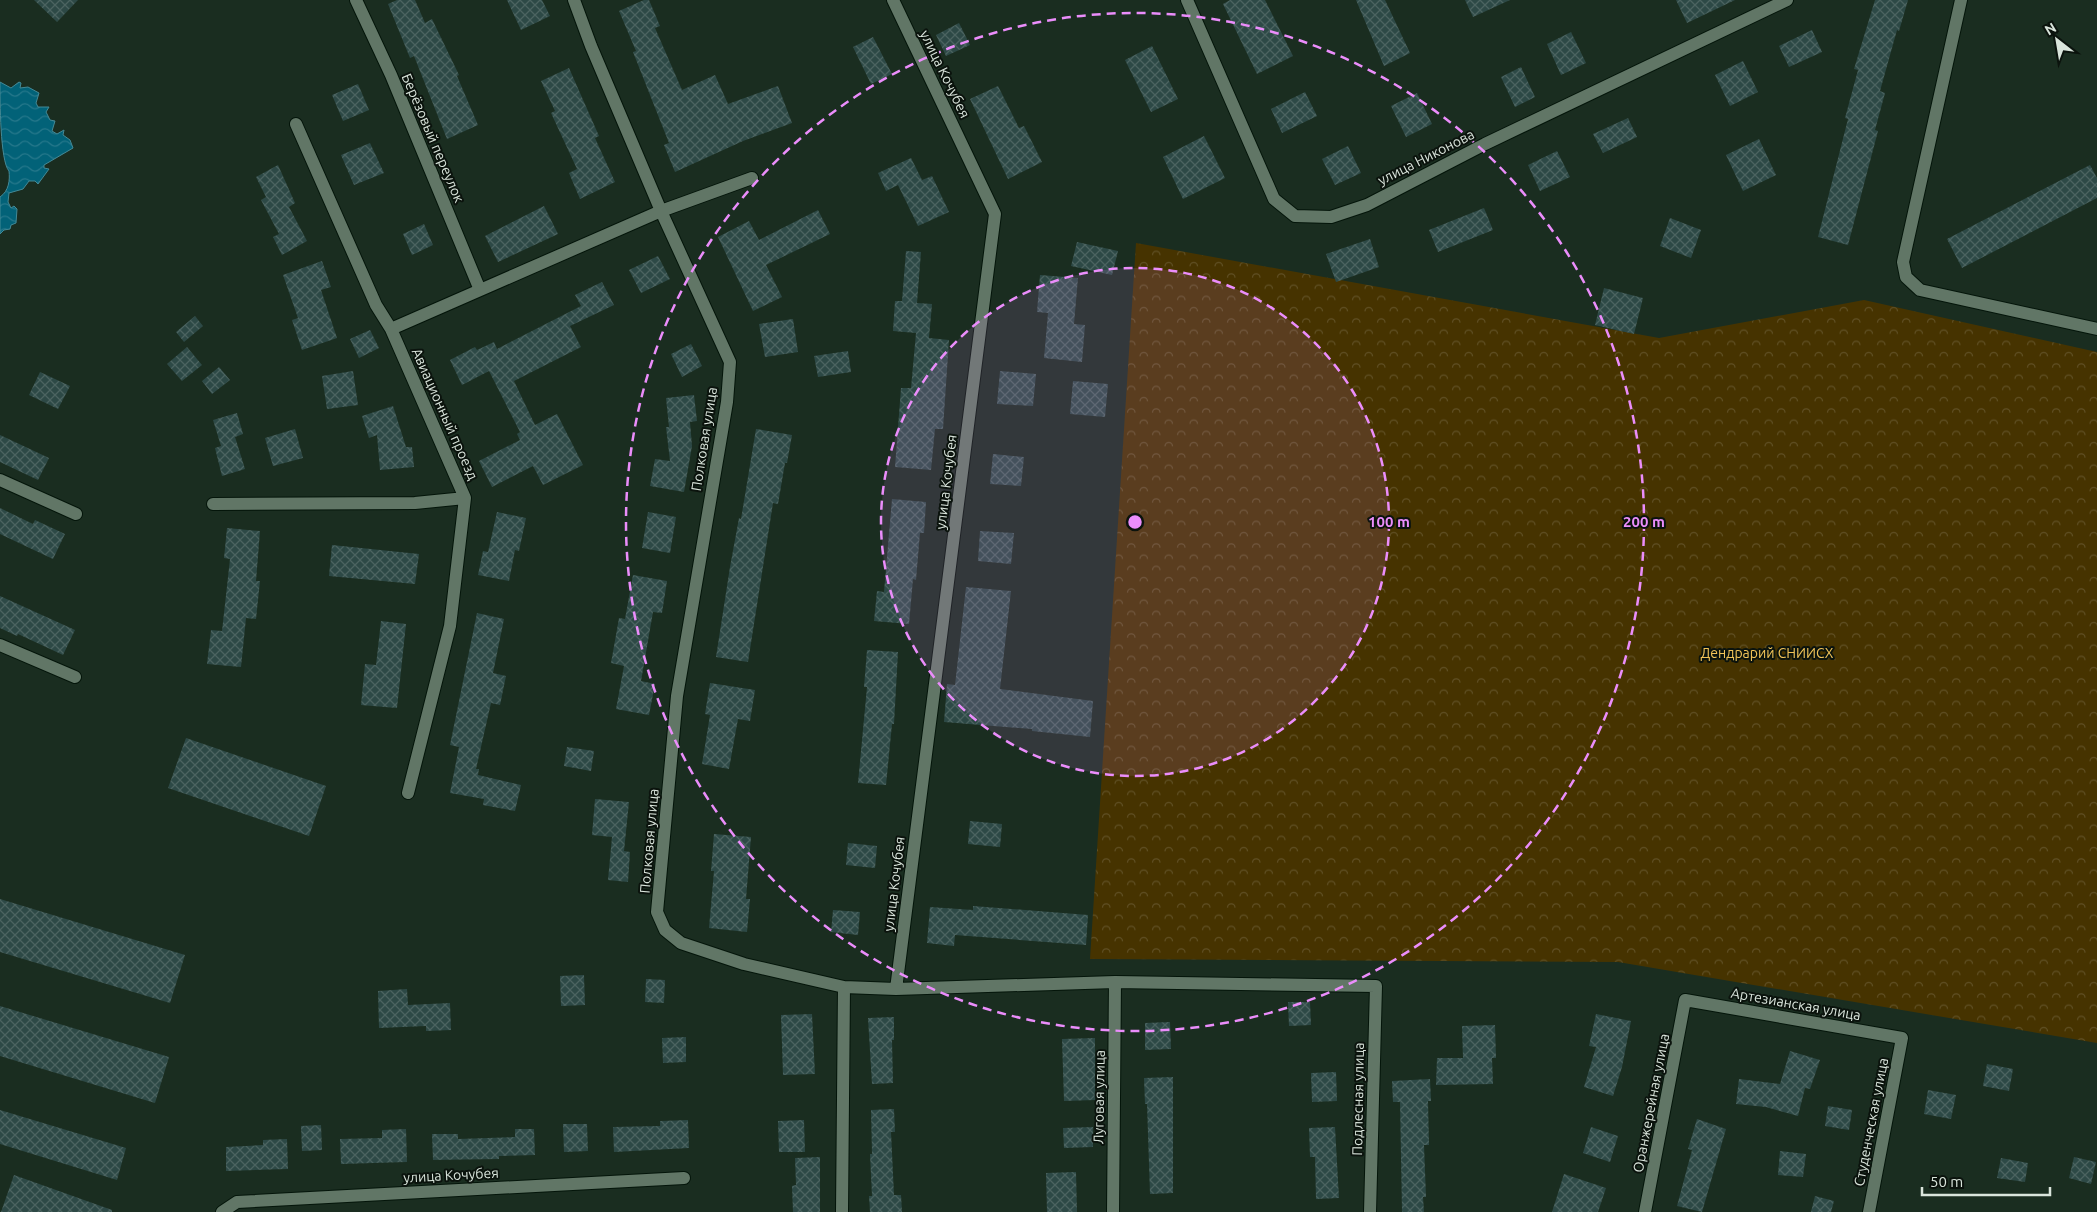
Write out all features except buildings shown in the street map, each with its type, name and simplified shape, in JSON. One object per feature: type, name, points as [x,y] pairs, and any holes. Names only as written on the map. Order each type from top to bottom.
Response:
[{"type":"street","name":"Берёзовый переулок","points":[[356,0],[391,75],[480,290]]},
{"type":"street","name":"Полковая улица","points":[[574,0],[591,46],[660,211],[730,362],[727,402],[676,696],[657,912],[665,930],[681,943],[744,964],[844,987]]},
{"type":"street","name":"улица Кочубея","points":[[893,0],[995,214],[896,989]]},
{"type":"street","name":"улица Никонова","points":[[1187,0],[1274,199],[1295,216],[1331,217],[1367,205],[1485,144],[1787,0]]},
{"type":"street","points":[[1961,0],[1903,262],[1906,277],[1920,290],[2097,328]]},
{"type":"street","name":"Авиационный проезд","points":[[296,124],[376,305],[391,328],[465,498],[450,626],[408,793]]},
{"type":"street","points":[[391,328],[660,211],[752,178]]},
{"type":"street","points":[[0,480],[76,514]]},
{"type":"street","points":[[212,504],[415,502],[465,498]]},
{"type":"street","points":[[0,645],[75,677]]},
{"type":"street","points":[[842,1212],[844,987],[896,989],[1115,982]]},
{"type":"street","name":"Подлесная улица","points":[[1115,982],[1376,986],[1370,1212]]},
{"type":"street","name":"Луговая улица","points":[[1113,1212],[1115,982]]},
{"type":"street","name":"Артезианская улица","points":[[1685,1000],[1902,1038]]},
{"type":"street","name":"Оранжерейная улица","points":[[1645,1212],[1685,1000]]},
{"type":"street","name":"Студенческая улица","points":[[1869,1212],[1902,1038]]},
{"type":"street","name":"улица Кочубея","points":[[222,1212],[237,1202],[684,1178]]},
{"type":"green space","name":"Дендрарий СНИИСХ","points":[[1136,243],[1659,338],[1864,300],[2097,352],[2097,1043],[1618,962],[1090,959]]},
{"type":"water","points":[[0,82],[11,88],[19,82],[21,83],[20,88],[28,87],[39,93],[36,103],[38,107],[49,107],[46,112],[50,120],[55,121],[52,131],[57,134],[64,130],[63,135],[70,140],[73,148],[44,165],[44,168],[49,169],[38,184],[35,181],[29,181],[23,189],[9,193],[8,202],[11,208],[14,206],[17,209],[16,223],[11,225],[10,229],[4,230],[0,234],[0,197],[7,189],[9,171],[2,143]]}]
